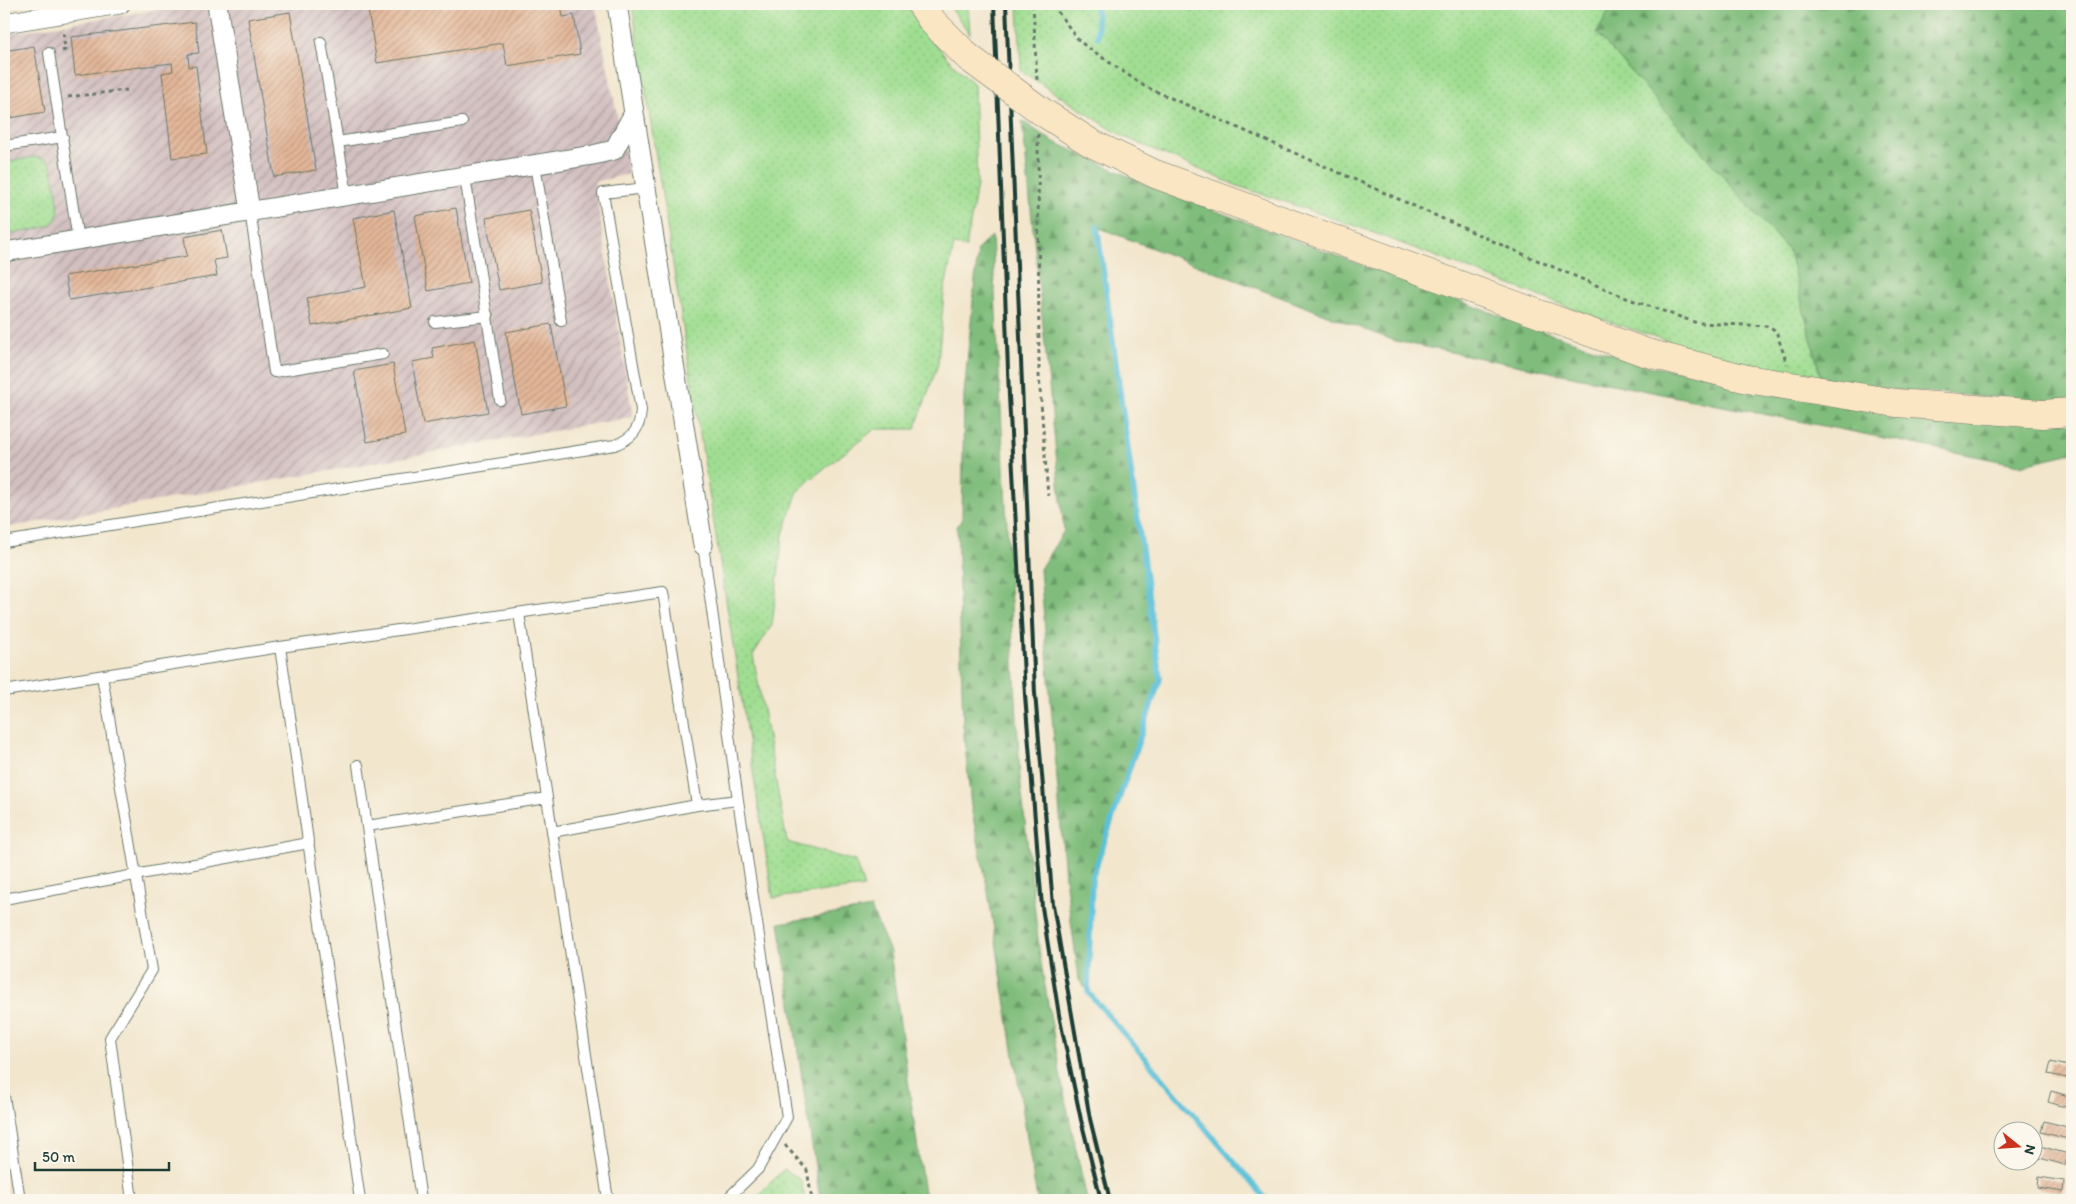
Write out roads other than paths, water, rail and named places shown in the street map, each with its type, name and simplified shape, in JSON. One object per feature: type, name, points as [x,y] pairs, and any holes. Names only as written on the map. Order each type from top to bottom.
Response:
[{"type":"main road","points":[[921,4],[933,22],[968,57],[1040,121],[1155,174],[1518,308],[1644,352],[1747,379],[1896,404],[2042,414],[2072,412]]},
{"type":"street","points":[[4,23],[120,4]]},
{"type":"street","points":[[217,4],[250,211]]},
{"type":"street","points":[[617,4],[703,545]]},
{"type":"street","points":[[4,252],[593,156],[614,150],[634,114]]},
{"type":"lane","points":[[321,42],[347,196]]},
{"type":"lane","points":[[49,53],[78,240]]},
{"type":"lane","points":[[338,142],[462,122]]},
{"type":"lane","points":[[4,146],[63,137]]},
{"type":"lane","points":[[535,165],[561,322]]},
{"type":"lane","points":[[465,177],[500,400]]},
{"type":"lane","points":[[4,542],[606,447],[624,442],[636,432],[640,424],[641,410],[603,193],[646,188]]},
{"type":"lane","points":[[250,211],[274,372],[383,354]]},
{"type":"lane","points":[[436,322],[488,316]]},
{"type":"lane","points":[[703,545],[738,800],[787,1117],[758,1169],[726,1200]]},
{"type":"lane","points":[[4,691],[280,647],[663,592],[697,804]]},
{"type":"lane","points":[[519,613],[608,1200]]},
{"type":"lane","points":[[280,647],[360,1200]]},
{"type":"lane","points":[[102,676],[152,970],[110,1038],[132,1200]]},
{"type":"lane","points":[[358,765],[421,1200]]},
{"type":"lane","points":[[368,826],[547,798]]},
{"type":"lane","points":[[552,832],[697,804],[738,800]]},
{"type":"lane","points":[[4,899],[309,843]]},
{"type":"lane","points":[[4,1096],[20,1200]]},
{"type":"waterway","points":[[1096,4],[1098,37]]},
{"type":"waterway","points":[[1097,226],[1160,679],[1092,878],[1088,992],[1267,1200]]},
{"type":"railway","points":[[994,4],[1009,396],[1025,695],[1042,907],[1059,1015],[1081,1120],[1101,1200]]},
{"type":"railway","points":[[1006,4],[1035,693],[1053,905],[1090,1119],[1110,1200]]}]
